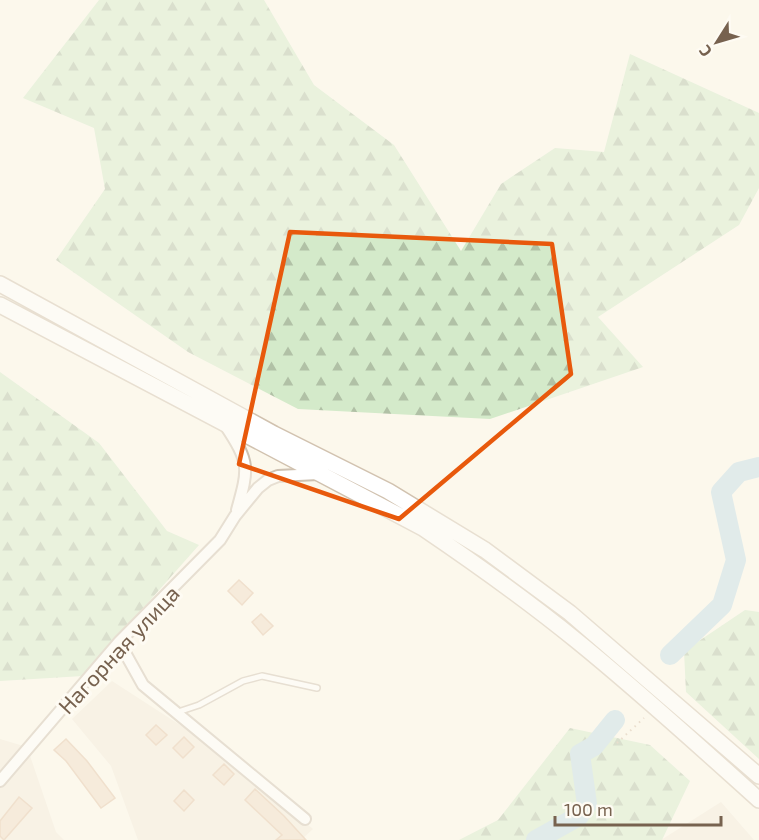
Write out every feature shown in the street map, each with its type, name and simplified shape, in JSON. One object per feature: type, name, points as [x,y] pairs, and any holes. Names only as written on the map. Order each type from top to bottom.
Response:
[{"type":"main road","points":[[0,284],[274,434],[388,491],[485,550],[570,613],[759,776]]},
{"type":"main road","points":[[0,305],[423,528],[485,570],[576,640],[634,688],[759,800]]},
{"type":"street","points":[[223,422],[242,450],[246,465],[246,478],[235,516]]},
{"type":"street","points":[[235,516],[258,488],[268,480],[292,474],[318,474]]},
{"type":"street","name":"Нагорная улица","points":[[0,781],[119,642],[208,554],[235,516]]},
{"type":"street","points":[[119,642],[143,685],[305,819]]},
{"type":"lane","points":[[177,713],[199,705],[243,681],[262,676],[317,688]]},
{"type":"path","points":[[617,743],[644,718]]},
{"type":"highlighted area","points":[[290,232],[552,244],[571,374],[399,519],[239,464]]},
{"type":"shaded area","points":[[112,681],[211,745],[313,829],[301,840],[138,840],[111,766],[72,719]]},
{"type":"shaded area","points":[[0,739],[27,747],[56,832],[64,840],[0,840]]},
{"type":"shaded area","points":[[721,802],[754,840],[661,840]]},
{"type":"green space","points":[[99,0],[264,0],[314,85],[394,145],[461,251],[501,184],[555,148],[604,152],[630,54],[759,113],[759,188],[739,225],[598,317],[643,367],[490,419],[298,409],[188,352],[56,260],[105,189],[94,128],[23,98]]},
{"type":"green space","points":[[0,372],[99,443],[167,531],[199,545],[83,676],[0,681]]},
{"type":"green space","points":[[745,610],[759,612],[759,759],[686,692],[684,651]]},
{"type":"green space","points":[[570,728],[650,745],[690,781],[662,840],[459,840],[498,820]]},
{"type":"building","points":[[239,580],[253,593],[242,605],[228,591]]},
{"type":"building","points":[[261,614],[273,626],[263,635],[252,622]]},
{"type":"building","points":[[156,725],[167,735],[156,745],[146,735]]},
{"type":"building","points":[[184,737],[194,747],[183,758],[173,748]]},
{"type":"building","points":[[66,739],[87,761],[115,798],[101,808],[66,761],[54,750]]},
{"type":"building","points":[[224,764],[234,774],[224,785],[213,775]]},
{"type":"building","points":[[255,789],[306,840],[276,840],[282,835],[245,800]]},
{"type":"building","points":[[184,790],[194,800],[184,811],[174,801]]},
{"type":"building","points":[[19,797],[32,808],[4,840],[0,836],[0,821]]},
{"type":"waterway","points":[[670,655],[722,605],[736,560],[721,492],[739,472],[759,467]]},
{"type":"waterway","points":[[536,840],[579,816],[587,804],[580,754],[594,746],[615,720]]}]
